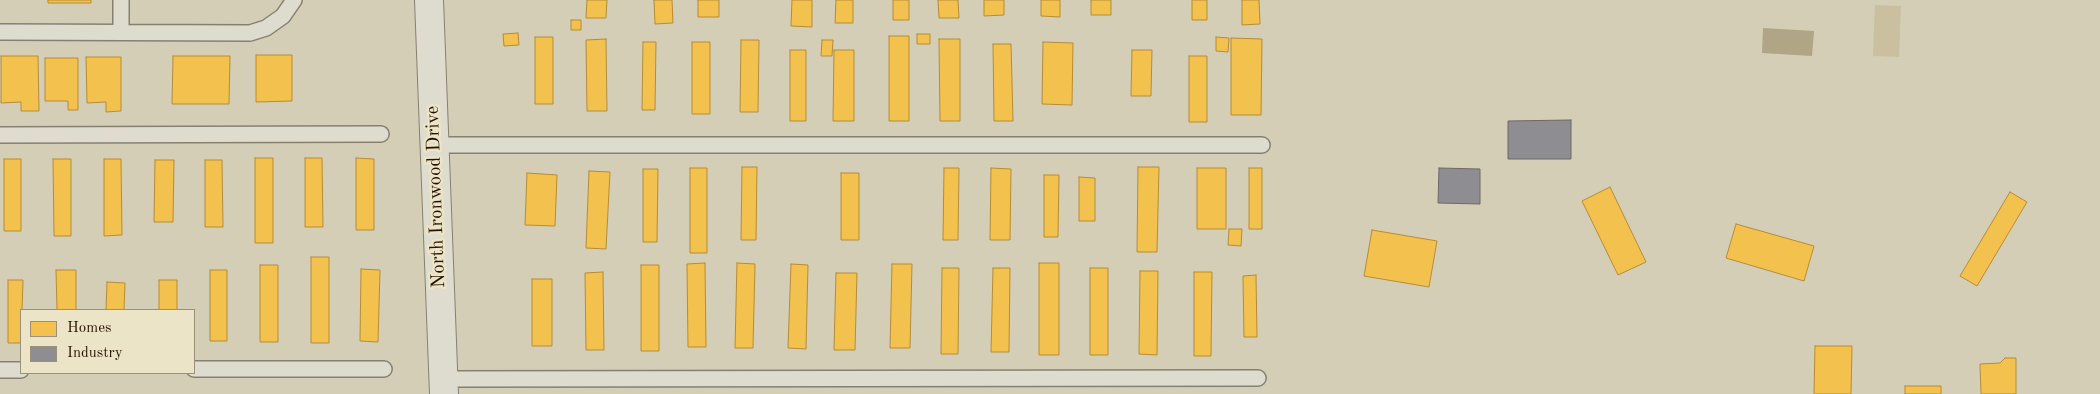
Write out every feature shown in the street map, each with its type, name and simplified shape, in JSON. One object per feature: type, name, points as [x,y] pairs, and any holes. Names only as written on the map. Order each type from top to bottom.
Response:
[{"type":"street","name":"North Ironwood Drive","points":[[429,0],[444,386]]},
{"type":"lane","points":[[121,0],[121,32]]},
{"type":"lane","points":[[0,32],[250,33],[266,28],[283,16],[294,0]]},
{"type":"lane","points":[[0,135],[381,134]]},
{"type":"lane","points":[[434,145],[1262,145]]},
{"type":"lane","points":[[195,369],[384,369]]},
{"type":"lane","points":[[0,370],[20,370]]},
{"type":"lane","points":[[444,386],[1258,378]]},
{"type":"shaded area","points":[[1875,5],[1901,6],[1899,57],[1873,56]]},
{"type":"shaded area","points":[[1763,28],[1814,31],[1812,56],[1762,53]]},
{"type":"building: Homes","points":[[48,0],[91,0],[91,3],[48,3]]},
{"type":"building: Homes","points":[[587,0],[607,0],[606,18],[586,18]]},
{"type":"building: Homes","points":[[654,0],[672,0],[673,23],[655,24]]},
{"type":"building: Homes","points":[[698,0],[719,0],[719,17],[698,17]]},
{"type":"building: Homes","points":[[792,0],[812,0],[812,27],[791,26]]},
{"type":"building: Homes","points":[[836,0],[853,0],[853,23],[835,23]]},
{"type":"building: Homes","points":[[893,0],[909,0],[909,20],[893,20]]},
{"type":"building: Homes","points":[[938,0],[958,0],[959,18],[939,18]]},
{"type":"building: Homes","points":[[984,0],[1004,0],[1004,15],[984,16]]},
{"type":"building: Homes","points":[[1041,0],[1060,0],[1060,17],[1041,16]]},
{"type":"building: Homes","points":[[1091,0],[1111,0],[1111,15],[1091,15]]},
{"type":"building: Homes","points":[[1192,0],[1207,0],[1207,20],[1192,20]]},
{"type":"building: Homes","points":[[1242,0],[1259,0],[1260,24],[1242,25]]},
{"type":"building: Homes","points":[[571,20],[581,20],[581,30],[571,30]]},
{"type":"building: Homes","points":[[518,33],[519,45],[504,46],[503,34]]},
{"type":"building: Homes","points":[[917,34],[930,34],[930,44],[917,44]]},
{"type":"building: Homes","points":[[889,36],[909,36],[909,121],[889,121]]},
{"type":"building: Homes","points":[[535,37],[553,37],[553,104],[535,104]]},
{"type":"building: Homes","points":[[1216,37],[1229,38],[1228,52],[1216,51]]},
{"type":"building: Homes","points":[[1231,38],[1262,39],[1261,115],[1231,115]]},
{"type":"building: Homes","points":[[606,39],[607,111],[587,111],[586,40]]},
{"type":"building: Homes","points":[[939,39],[960,39],[960,121],[940,121]]},
{"type":"building: Homes","points":[[741,40],[759,40],[758,112],[740,112]]},
{"type":"building: Homes","points":[[822,40],[833,40],[832,56],[821,56]]},
{"type":"building: Homes","points":[[643,42],[656,42],[655,110],[642,110]]},
{"type":"building: Homes","points":[[692,42],[710,42],[710,114],[692,114]]},
{"type":"building: Homes","points":[[1043,42],[1073,43],[1072,105],[1042,104]]},
{"type":"building: Homes","points":[[993,44],[1011,44],[1013,121],[994,121]]},
{"type":"building: Homes","points":[[790,50],[806,50],[806,121],[790,121]]},
{"type":"building: Homes","points":[[834,50],[854,50],[854,121],[833,121]]},
{"type":"building: Homes","points":[[1132,50],[1152,50],[1151,96],[1131,96]]},
{"type":"building: Homes","points":[[256,55],[292,55],[292,101],[256,102]]},
{"type":"building: Homes","points":[[1,56],[38,56],[39,111],[21,111],[21,102],[1,103]]},
{"type":"building: Homes","points":[[173,56],[230,56],[229,104],[172,104]]},
{"type":"building: Homes","points":[[1189,56],[1207,56],[1207,122],[1189,122]]},
{"type":"building: Homes","points":[[86,57],[121,57],[121,111],[106,112],[106,102],[87,103]]},
{"type":"building: Homes","points":[[45,58],[78,58],[78,110],[68,110],[68,101],[45,101]]},
{"type":"building: Homes","points":[[255,158],[273,158],[273,243],[255,243]]},
{"type":"building: Homes","points":[[305,158],[322,158],[323,227],[305,227]]},
{"type":"building: Homes","points":[[356,158],[374,159],[374,230],[356,230]]},
{"type":"building: Homes","points":[[4,159],[21,159],[21,231],[4,231]]},
{"type":"building: Homes","points":[[53,159],[71,159],[71,236],[54,236]]},
{"type":"building: Homes","points":[[104,159],[121,159],[122,235],[104,236]]},
{"type":"building: Homes","points":[[155,160],[174,160],[173,222],[154,222]]},
{"type":"building: Homes","points":[[205,160],[222,160],[223,227],[205,227]]},
{"type":"building: Homes","points":[[742,167],[757,167],[756,240],[741,240]]},
{"type":"building: Homes","points":[[1138,167],[1159,167],[1157,252],[1137,252]]},
{"type":"building: Homes","points":[[690,168],[707,168],[707,253],[690,253]]},
{"type":"building: Homes","points":[[944,168],[959,168],[958,240],[943,240]]},
{"type":"building: Homes","points":[[991,168],[1011,169],[1010,240],[990,240]]},
{"type":"building: Homes","points":[[1197,168],[1226,168],[1226,229],[1197,229]]},
{"type":"building: Homes","points":[[1249,168],[1262,168],[1262,229],[1249,229]]},
{"type":"building: Homes","points":[[643,169],[658,169],[657,242],[643,242]]},
{"type":"building: Homes","points":[[589,171],[610,172],[606,249],[586,248]]},
{"type":"building: Homes","points":[[527,173],[557,175],[555,226],[525,225]]},
{"type":"building: Homes","points":[[841,173],[859,173],[859,240],[841,240]]},
{"type":"building: Homes","points":[[1044,175],[1059,175],[1058,237],[1044,237]]},
{"type":"building: Homes","points":[[1079,177],[1095,178],[1095,221],[1079,221]]},
{"type":"building: Homes","points":[[1610,187],[1646,262],[1618,275],[1582,201]]},
{"type":"building: Homes","points":[[2010,192],[2027,202],[1977,286],[1960,276]]},
{"type":"building: Homes","points":[[1736,224],[1814,246],[1804,281],[1726,258]]},
{"type":"building: Homes","points":[[1229,229],[1242,229],[1241,246],[1228,245]]},
{"type":"building: Homes","points":[[1372,230],[1437,241],[1429,287],[1364,276]]},
{"type":"building: Homes","points":[[311,257],[329,257],[329,343],[311,343]]},
{"type":"building: Homes","points":[[705,263],[706,347],[688,347],[687,264]]},
{"type":"building: Homes","points":[[737,263],[755,264],[753,348],[735,348]]},
{"type":"building: Homes","points":[[1039,263],[1059,263],[1059,355],[1039,355]]},
{"type":"building: Homes","points":[[791,264],[808,265],[806,349],[788,348]]},
{"type":"building: Homes","points":[[892,264],[912,264],[910,348],[890,348]]},
{"type":"building: Homes","points":[[260,265],[278,265],[278,342],[260,342]]},
{"type":"building: Homes","points":[[641,265],[659,265],[659,351],[641,351]]},
{"type":"building: Homes","points":[[942,268],[959,268],[958,354],[941,354]]},
{"type":"building: Homes","points":[[993,268],[1010,268],[1009,352],[991,352]]},
{"type":"building: Homes","points":[[1090,268],[1108,268],[1108,355],[1090,355]]},
{"type":"building: Homes","points":[[361,269],[380,270],[378,342],[360,341]]},
{"type":"building: Homes","points":[[56,270],[76,270],[76,309],[57,309]]},
{"type":"building: Homes","points":[[210,270],[227,270],[227,341],[210,341]]},
{"type":"building: Homes","points":[[1140,271],[1158,271],[1157,355],[1139,354]]},
{"type":"building: Homes","points":[[603,272],[604,350],[586,350],[585,273]]},
{"type":"building: Homes","points":[[1194,272],[1212,272],[1211,356],[1194,356]]},
{"type":"building: Homes","points":[[836,273],[857,273],[855,350],[834,350]]},
{"type":"building: Homes","points":[[1256,275],[1257,337],[1244,337],[1243,276]]},
{"type":"building: Homes","points":[[532,279],[552,279],[552,346],[532,346]]},
{"type":"building: Homes","points":[[8,280],[23,280],[22,309],[20,309],[20,343],[8,343]]},
{"type":"building: Homes","points":[[159,280],[177,280],[177,309],[159,309]]},
{"type":"building: Homes","points":[[107,282],[125,283],[124,309],[106,309]]},
{"type":"building: Homes","points":[[1815,346],[1852,346],[1851,394],[1814,394]]},
{"type":"building: Homes","points":[[2005,358],[2016,358],[2016,394],[1981,394],[1980,364],[2000,363]]},
{"type":"building: Homes","points":[[1905,386],[1941,386],[1941,394],[1905,394]]},
{"type":"building: Industry","points":[[1571,120],[1571,159],[1508,159],[1508,121]]},
{"type":"building: Industry","points":[[1439,168],[1480,169],[1480,204],[1438,203]]}]
